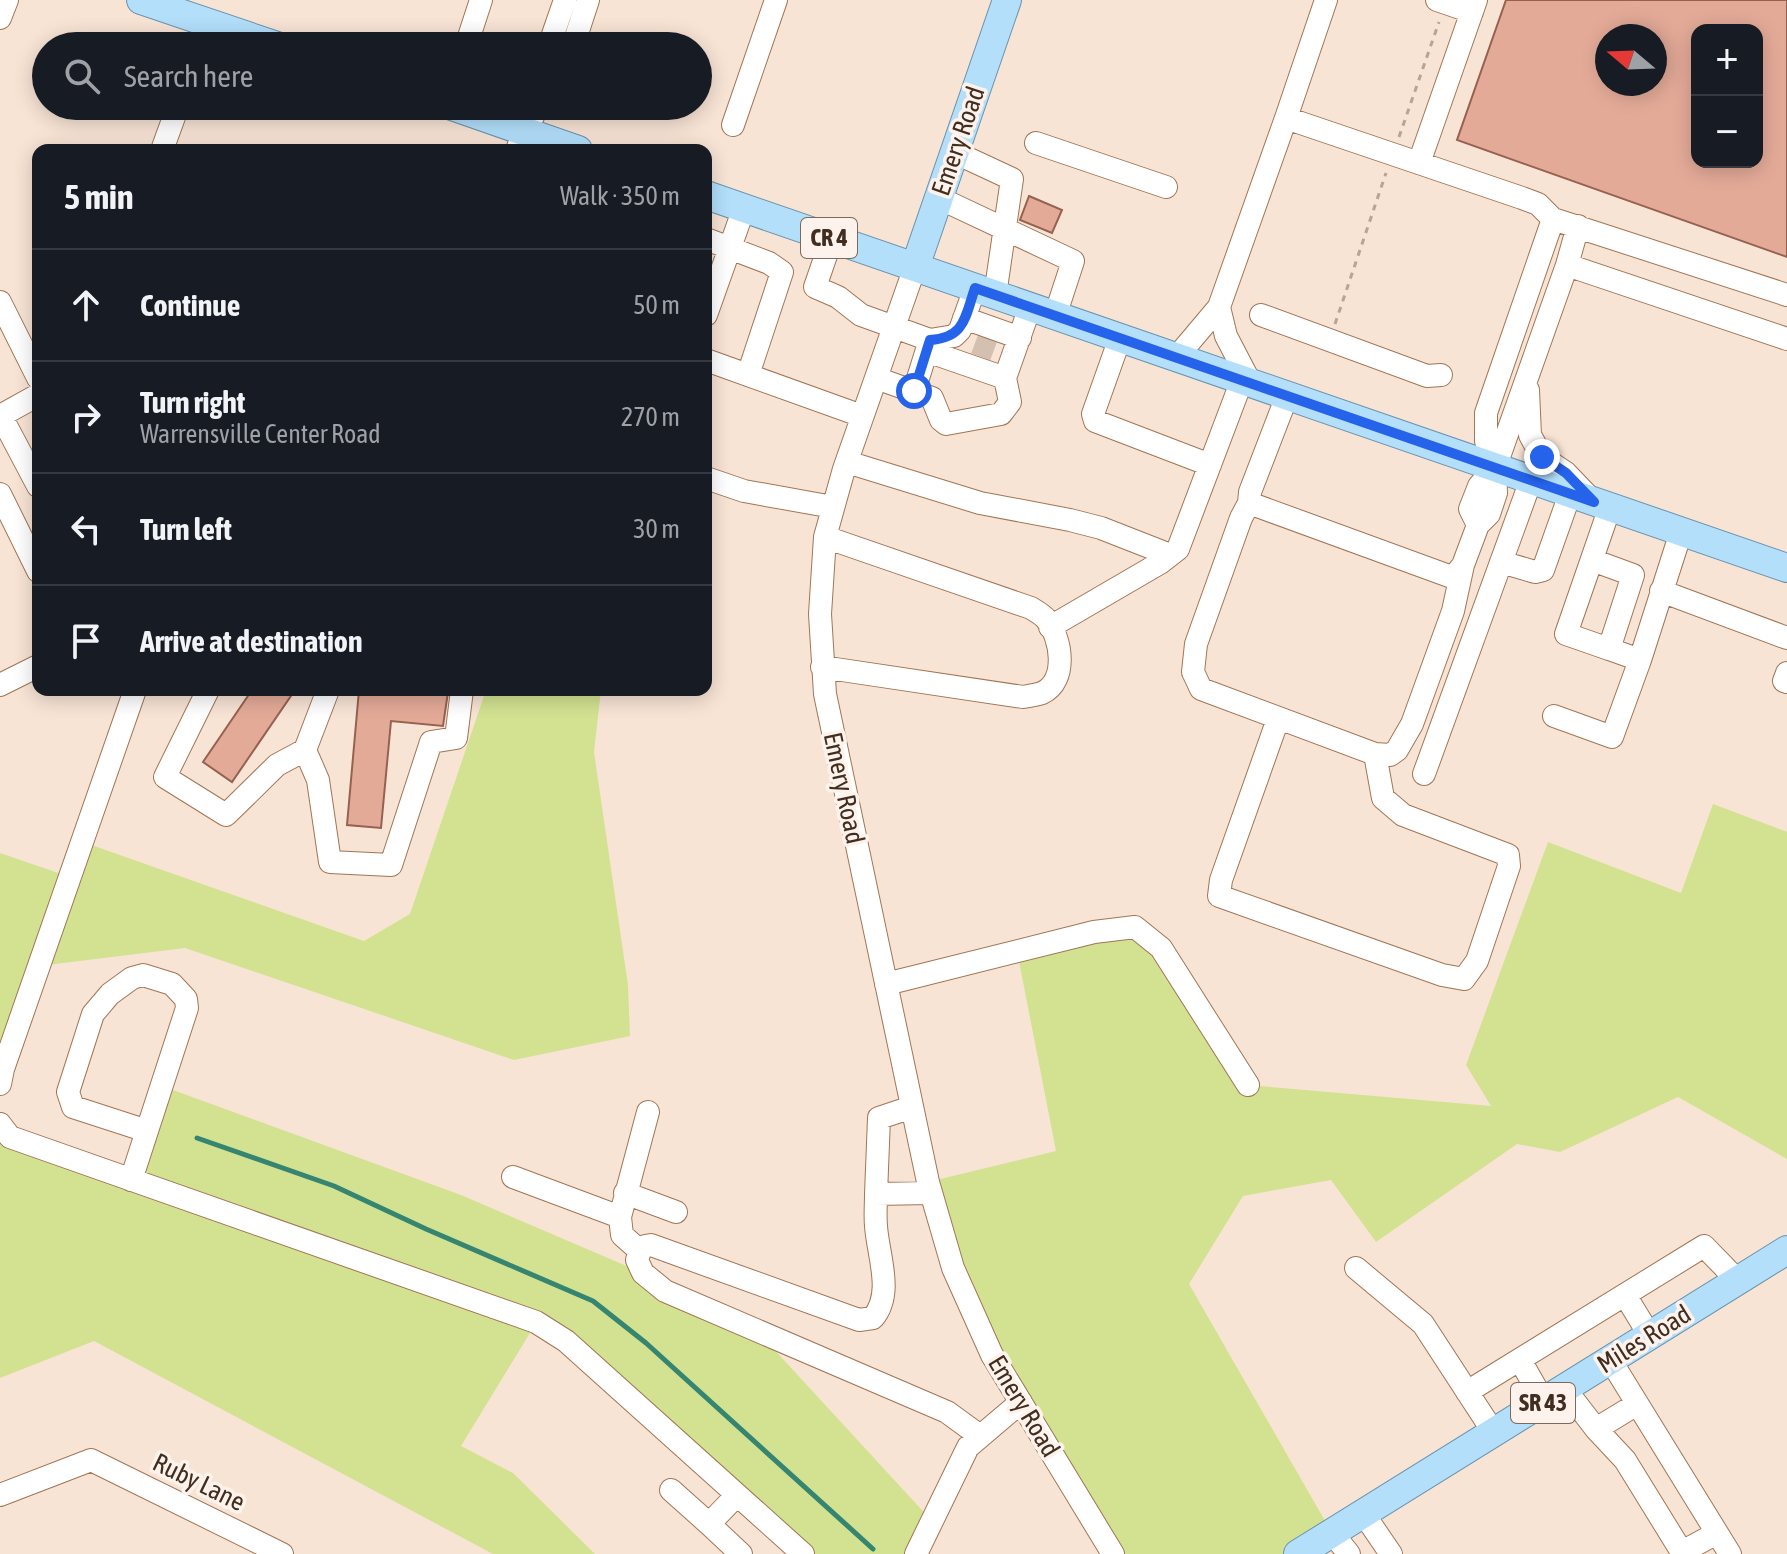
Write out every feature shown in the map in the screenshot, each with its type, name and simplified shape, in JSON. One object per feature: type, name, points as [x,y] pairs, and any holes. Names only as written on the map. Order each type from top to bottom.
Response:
[{"type":"main road","points":[[141,0],[199,32]]},
{"type":"main road","name":"Emery Road","points":[[915,267],[1007,0]]},
{"type":"main road","points":[[479,120],[520,141]]},
{"type":"main road","name":"CR 4","points":[[712,197],[1787,568]]},
{"type":"main road","points":[[1759,559],[1787,574]]},
{"type":"main road","name":"Miles Road","points":[[1298,1554],[1341,1543],[1363,1513],[1787,1250]]},
{"type":"street","points":[[0,18],[7,0]]},
{"type":"street","points":[[471,32],[481,0]]},
{"type":"street","points":[[554,32],[565,0]]},
{"type":"street","points":[[578,32],[588,0]]},
{"type":"street","points":[[733,125],[776,0]]},
{"type":"street","points":[[1176,358],[1219,307],[1326,0]]},
{"type":"street","points":[[1419,163],[1474,6],[1438,11]]},
{"type":"street","points":[[1286,118],[1538,204],[1553,219],[1787,295]]},
{"type":"street","points":[[164,144],[173,120]]},
{"type":"street","points":[[520,141],[531,120]]},
{"type":"street","points":[[1036,143],[1166,187]]},
{"type":"street","points":[[876,378],[932,398],[941,420],[946,424],[1001,414],[1010,402],[1005,378],[987,340],[985,292],[1005,232],[1012,179],[954,152]]},
{"type":"street","points":[[929,346],[987,340],[1043,312],[1073,261],[1005,232],[939,198]]},
{"type":"street","points":[[712,298],[744,208]]},
{"type":"street","points":[[1287,396],[1196,644],[1193,672],[1201,689],[1375,754],[1390,755],[1397,750],[1412,724],[1453,611],[1463,565],[1478,525],[1489,514],[1496,493],[1495,468],[1486,441],[1486,413],[1553,219]]},
{"type":"street","points":[[1495,468],[1578,226]]},
{"type":"street","points":[[832,238],[815,287],[838,297],[861,315],[1005,378]]},
{"type":"street","points":[[712,241],[769,263],[782,272],[748,375]]},
{"type":"street","points":[[1567,265],[1787,339]]},
{"type":"street","name":"Emery Road","points":[[915,267],[862,416],[825,537],[820,614],[828,716],[930,1193],[953,1268],[992,1355],[1113,1554]]},
{"type":"street","points":[[0,302],[32,366]]},
{"type":"street","points":[[1050,627],[1178,549],[1210,465],[1247,382],[1226,336],[1219,307]]},
{"type":"street","points":[[1261,315],[1427,376],[1441,375]]},
{"type":"street","points":[[1120,338],[1093,414],[1095,421],[1210,465]]},
{"type":"street","points":[[914,391],[929,346]]},
{"type":"street","points":[[712,362],[862,416]]},
{"type":"street","points":[[1528,375],[1530,435],[1542,457],[1566,473],[1591,501],[1592,560],[1566,634],[1640,660]]},
{"type":"street","points":[[32,398],[0,416],[32,475]]},
{"type":"street","points":[[847,462],[980,503],[1101,528],[1170,555]]},
{"type":"street","points":[[712,480],[744,491],[833,507]]},
{"type":"street","points":[[1424,774],[1531,480]]},
{"type":"street","points":[[0,494],[32,559]]},
{"type":"street","points":[[1501,562],[1539,573],[1591,501]]},
{"type":"street","points":[[1249,503],[1449,576],[1455,575],[1463,565]]},
{"type":"street","points":[[1554,716],[1612,737],[1681,532]]},
{"type":"street","points":[[822,667],[1023,697],[1044,692],[1058,677],[1061,666],[1046,619],[1031,608],[825,537]]},
{"type":"street","points":[[1592,560],[1633,575],[1609,649]]},
{"type":"street","points":[[1661,591],[1787,638]]},
{"type":"street","points":[[0,685],[32,669]]},
{"type":"street","points":[[1787,673],[1784,681],[1787,682]]},
{"type":"street","points":[[0,1084],[133,696]]},
{"type":"street","points":[[205,696],[165,777],[226,815],[277,765],[305,750],[326,696]]},
{"type":"street","points":[[305,750],[318,780],[330,862],[391,865],[431,742],[456,738],[461,696]]},
{"type":"street","points":[[1278,719],[1221,880],[1219,896],[1442,975],[1464,979],[1477,961],[1509,866],[1508,855],[1403,815],[1383,798],[1375,754]]},
{"type":"street","points":[[886,984],[1094,932],[1135,927],[1161,948],[1248,1085]]},
{"type":"street","points":[[131,1180],[147,1131],[187,1008],[186,999],[172,984],[143,975],[132,978],[110,994],[93,1014],[68,1092],[73,1107],[147,1131]]},
{"type":"street","points":[[912,1107],[879,1118],[876,1227],[883,1262],[882,1307],[873,1318],[859,1320],[651,1245],[640,1251],[637,1260],[643,1273],[665,1291],[947,1412],[980,1436]]},
{"type":"street","points":[[640,1251],[622,1235],[620,1217],[648,1112]]},
{"type":"street","points":[[0,1124],[10,1137],[536,1322],[566,1341],[799,1553]]},
{"type":"street","points":[[513,1177],[620,1217]]},
{"type":"street","points":[[625,1193],[676,1212]]},
{"type":"street","points":[[876,1194],[930,1193]]},
{"type":"street","points":[[1467,1392],[1704,1246],[1738,1281]]},
{"type":"street","points":[[1356,1268],[1423,1324],[1494,1433]]},
{"type":"street","points":[[1625,1295],[1650,1336]]},
{"type":"street","points":[[1520,1360],[1596,1429],[1625,1460],[1682,1553],[1717,1533]]},
{"type":"street","points":[[1611,1361],[1730,1554]]},
{"type":"street","points":[[916,1554],[968,1447],[1021,1402]]},
{"type":"street","points":[[1596,1429],[1637,1404]]},
{"type":"street","name":"Ruby Lane","points":[[0,1495],[91,1460],[282,1554]]},
{"type":"street","points":[[671,1490],[741,1554]]},
{"type":"street","points":[[709,1524],[737,1495]]},
{"type":"street","points":[[1363,1513],[1391,1554]]},
{"type":"path","points":[[1397,141],[1438,11]]},
{"type":"path","points":[[1332,331],[1388,169]]},
{"type":"green space","points":[[484,696],[600,696],[594,752],[628,985],[630,1036],[514,1060],[185,948],[39,966],[0,1084],[0,853],[70,877],[83,842],[364,941],[410,914]]},
{"type":"green space","points":[[1713,804],[1787,832],[1787,1159],[1678,1097],[1560,1152],[1517,1144],[1376,1242],[1331,1180],[1243,1196],[1189,1284],[1332,1533],[1298,1554],[1113,1554],[1009,1384],[928,1182],[1056,1151],[1017,951],[1135,927],[1248,1085],[1491,1106],[1466,1065],[1548,842],[1681,893]]},
{"type":"green space","points":[[162,1086],[461,1195],[643,1273],[759,1333],[932,1521],[916,1554],[803,1554],[536,1323],[461,1446],[513,1473],[595,1554],[493,1554],[94,1341],[0,1378],[0,1124],[131,1179]]},
{"type":"building","points":[[1506,0],[1787,0],[1787,257],[1457,140]]},
{"type":"building","points":[[1029,196],[1062,210],[1052,233],[1020,220]]},
{"type":"building","points":[[248,696],[291,696],[232,782],[203,762]]},
{"type":"building","points":[[358,696],[447,696],[443,726],[391,721],[381,828],[347,825]]},
{"type":"waterway","points":[[197,1138],[334,1186],[593,1301],[646,1343],[873,1549]]},
{"type":"tunnel","points":[[975,343],[994,350]]},
{"type":"route","points":[[914,391],[930,340],[954,336],[960,330],[975,288],[1594,502],[1566,473],[1542,457]]}]
